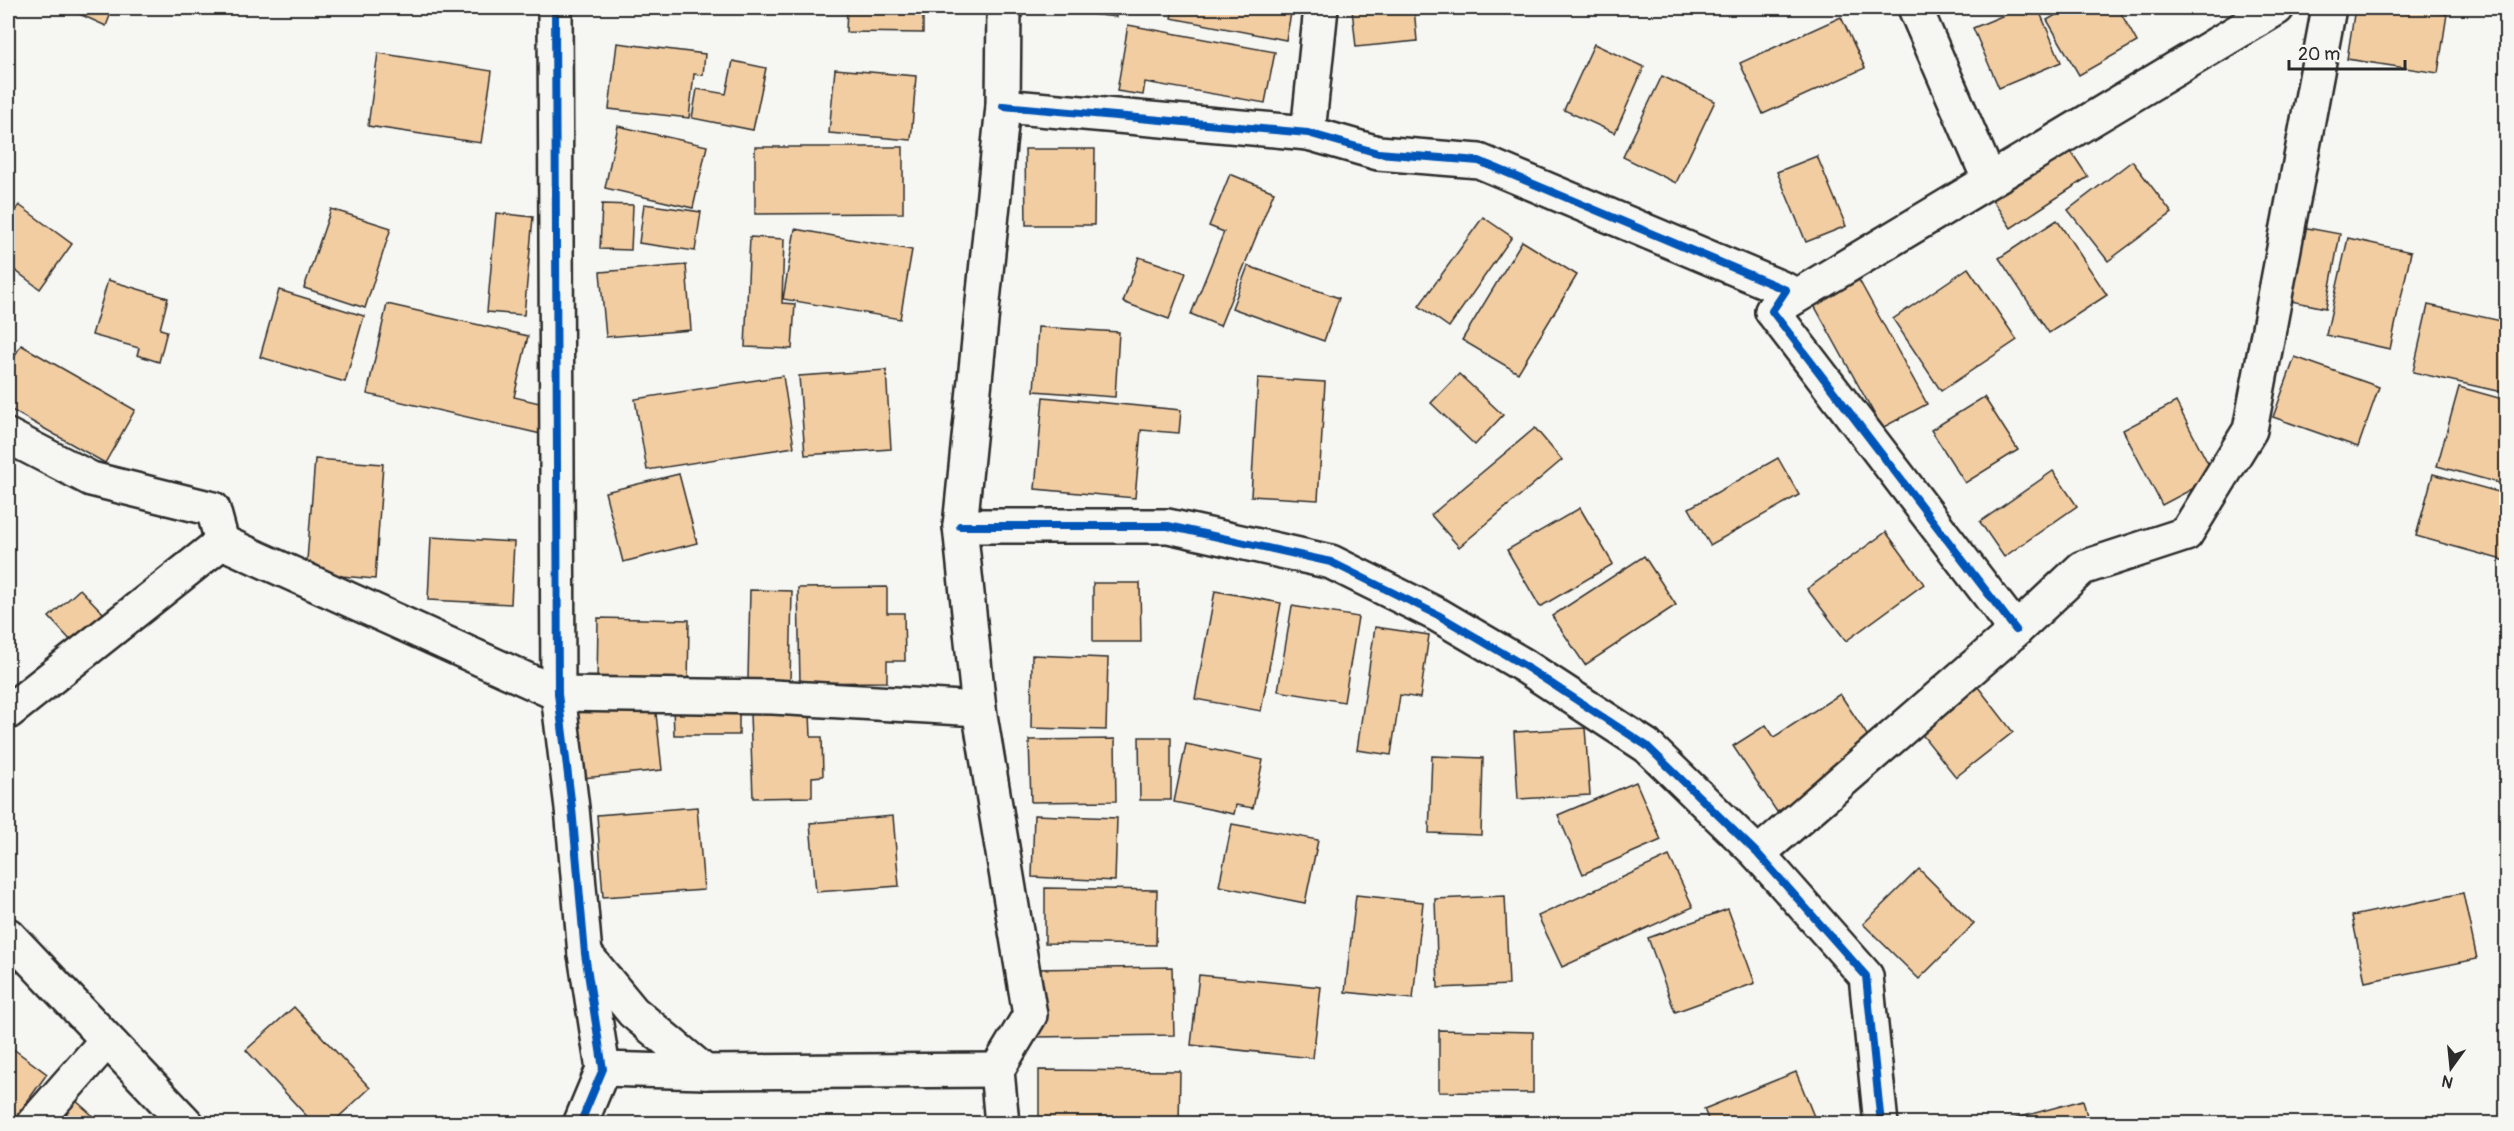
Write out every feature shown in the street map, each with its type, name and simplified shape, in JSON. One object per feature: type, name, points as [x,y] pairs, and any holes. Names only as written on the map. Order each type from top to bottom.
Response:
[{"type":"street","points":[[555,8],[558,693],[572,808],[585,954],[603,1069],[580,1124]]},
{"type":"street","points":[[1002,1124],[997,1070],[1030,1015],[979,709],[960,526],[1003,106],[1004,8]]},
{"type":"street","points":[[1308,133],[1321,8]]},
{"type":"street","points":[[1915,8],[1989,178]]},
{"type":"street","points":[[1772,311],[1989,178],[2277,8]]},
{"type":"street","points":[[1758,854],[2016,630],[2082,568],[2186,534],[2250,430],[2329,8]]},
{"type":"street","points":[[1003,106],[1308,133],[1378,153],[1479,161],[1786,290],[1772,311]]},
{"type":"street","points":[[1772,311],[2016,630]]},
{"type":"street","points":[[8,436],[91,479],[213,509],[222,542]]},
{"type":"street","points":[[960,526],[1168,526],[1331,562],[1438,615],[1523,665],[1647,746],[1758,854],[1866,976],[1881,1124]]},
{"type":"street","points":[[222,542],[558,693],[773,697],[979,709]]},
{"type":"street","points":[[8,712],[222,542]]},
{"type":"street","points":[[8,935],[187,1124]]},
{"type":"street","points":[[585,954],[633,1012],[705,1072]]},
{"type":"street","points":[[33,1124],[107,1040]]},
{"type":"street","points":[[603,1069],[705,1072],[997,1070]]},
{"type":"building","points":[[66,8],[113,8],[106,26]]},
{"type":"building","points":[[847,8],[923,8],[923,33],[846,32]]},
{"type":"building","points":[[1034,8],[1117,8],[1116,17]]},
{"type":"building","points":[[1173,8],[1292,8],[1286,40],[1171,18]]},
{"type":"building","points":[[1414,8],[1417,41],[1356,47],[1352,9]]},
{"type":"building","points":[[2021,8],[2038,8],[2061,62],[1999,88],[1973,28]]},
{"type":"building","points":[[2068,8],[2118,8],[2137,42],[2079,75],[2047,20]]},
{"type":"building","points":[[2355,8],[2404,8],[2447,14],[2438,73],[2347,59]]},
{"type":"building","points":[[1841,17],[1865,68],[1763,114],[1740,63]]},
{"type":"building","points":[[1128,25],[1275,52],[1265,103],[1145,82],[1143,95],[1117,91]]},
{"type":"building","points":[[617,43],[705,54],[703,75],[694,74],[689,118],[609,109]]},
{"type":"building","points":[[1594,44],[1644,67],[1615,133],[1564,110]]},
{"type":"building","points":[[378,53],[492,71],[481,143],[368,126]]},
{"type":"building","points":[[733,61],[766,68],[753,130],[692,118],[697,89],[726,94]]},
{"type":"building","points":[[835,69],[916,76],[911,140],[829,133]]},
{"type":"building","points":[[1662,76],[1715,101],[1676,183],[1623,157]]},
{"type":"building","points":[[618,126],[707,146],[693,208],[605,188]]},
{"type":"building","points":[[755,147],[903,147],[903,213],[755,214]]},
{"type":"building","points":[[2068,147],[2088,177],[2011,228],[1991,198]]},
{"type":"building","points":[[1025,149],[1095,149],[1094,225],[1026,225]]},
{"type":"building","points":[[1817,156],[1846,226],[1806,242],[1777,172]]},
{"type":"building","points":[[2132,161],[2172,213],[2108,261],[2068,210]]},
{"type":"building","points":[[1230,174],[1274,192],[1220,326],[1191,314],[1224,232],[1209,226]]},
{"type":"building","points":[[602,204],[633,205],[631,250],[600,249]]},
{"type":"building","points":[[644,204],[701,212],[695,251],[639,243]]},
{"type":"building","points":[[19,205],[72,244],[40,289],[8,265],[8,221]]},
{"type":"building","points":[[331,209],[391,228],[365,308],[304,288]]},
{"type":"building","points":[[496,213],[533,217],[524,315],[487,312]]},
{"type":"building","points":[[1483,217],[1512,237],[1449,327],[1419,306]]},
{"type":"building","points":[[2057,220],[2107,295],[2049,333],[1999,258]]},
{"type":"building","points":[[2291,225],[2340,234],[2326,308],[2277,298]]},
{"type":"building","points":[[795,229],[912,250],[900,319],[783,299]]},
{"type":"building","points":[[750,237],[784,239],[782,303],[795,304],[792,349],[745,347]]},
{"type":"building","points":[[2348,238],[2411,252],[2390,349],[2326,335]]},
{"type":"building","points":[[1522,241],[1577,275],[1518,373],[1462,340]]},
{"type":"building","points":[[1139,257],[1186,273],[1169,319],[1123,302]]},
{"type":"building","points":[[686,265],[691,330],[606,337],[600,272]]},
{"type":"building","points":[[1248,266],[1339,298],[1324,341],[1232,308]]},
{"type":"building","points":[[1968,268],[2017,340],[1941,391],[1893,319]]},
{"type":"building","points":[[108,280],[168,298],[160,329],[167,331],[159,362],[137,355],[139,348],[92,335]]},
{"type":"building","points":[[1859,280],[1927,404],[1882,428],[1814,305]]},
{"type":"building","points":[[279,290],[364,316],[345,382],[260,357]]},
{"type":"building","points":[[387,304],[528,336],[514,397],[548,405],[541,434],[367,394]]},
{"type":"building","points":[[2428,305],[2506,322],[2506,393],[2413,372]]},
{"type":"building","points":[[1038,327],[1119,332],[1115,397],[1034,391]]},
{"type":"building","points":[[21,345],[135,410],[105,463],[8,408],[8,368]]},
{"type":"building","points":[[2295,357],[2379,387],[2358,447],[2273,417]]},
{"type":"building","points":[[886,370],[891,449],[805,455],[799,376]]},
{"type":"building","points":[[1459,374],[1503,415],[1475,445],[1431,403]]},
{"type":"building","points":[[783,376],[794,447],[647,470],[635,399]]},
{"type":"building","points":[[1258,378],[1325,382],[1318,500],[1251,496]]},
{"type":"building","points":[[2459,387],[2506,400],[2506,485],[2437,466]]},
{"type":"building","points":[[1043,397],[1181,410],[1179,433],[1141,430],[1135,498],[1035,489]]},
{"type":"building","points":[[1984,397],[2018,450],[1965,483],[1931,430]]},
{"type":"building","points":[[2176,402],[2215,477],[2162,505],[2123,430]]},
{"type":"building","points":[[1535,428],[1562,460],[1459,547],[1431,515]]},
{"type":"building","points":[[1778,458],[1799,495],[1710,545],[1689,508]]},
{"type":"building","points":[[315,459],[383,464],[375,579],[306,573]]},
{"type":"building","points":[[2053,471],[2077,506],[2004,557],[1980,522]]},
{"type":"building","points":[[679,474],[697,543],[623,562],[605,492]]},
{"type":"building","points":[[2433,474],[2506,494],[2506,561],[2416,536]]},
{"type":"building","points":[[1580,508],[1613,564],[1540,607],[1507,550]]},
{"type":"building","points":[[1886,532],[1924,584],[1846,641],[1807,589]]},
{"type":"building","points":[[431,537],[514,542],[511,604],[428,600]]},
{"type":"building","points":[[1644,556],[1676,605],[1585,665],[1552,616]]},
{"type":"building","points":[[1093,583],[1140,583],[1141,642],[1093,642]]},
{"type":"building","points":[[887,587],[887,613],[904,613],[905,661],[887,661],[887,682],[800,683],[798,588]]},
{"type":"building","points":[[80,589],[104,614],[73,643],[49,617]]},
{"type":"building","points":[[750,590],[792,591],[790,681],[748,679]]},
{"type":"building","points":[[1215,591],[1281,603],[1261,711],[1195,699]]},
{"type":"building","points":[[1292,606],[1358,617],[1344,702],[1278,691]]},
{"type":"building","points":[[598,618],[689,620],[688,688],[597,687]]},
{"type":"building","points":[[1375,627],[1429,635],[1420,698],[1400,695],[1391,755],[1357,750]]},
{"type":"building","points":[[1032,655],[1108,658],[1106,730],[1031,728]]},
{"type":"building","points":[[1978,687],[2013,732],[1956,777],[1920,732]]},
{"type":"building","points":[[1840,694],[1875,747],[1777,812],[1733,746],[1766,725],[1774,737]]},
{"type":"building","points":[[655,704],[662,770],[583,778],[576,712]]},
{"type":"building","points":[[739,705],[739,735],[674,735],[673,706]]},
{"type":"building","points":[[810,713],[811,737],[822,737],[823,776],[812,777],[812,797],[753,798],[750,714]]},
{"type":"building","points":[[1585,728],[1590,795],[1518,799],[1514,732]]},
{"type":"building","points":[[1139,737],[1171,737],[1171,800],[1140,800]]},
{"type":"building","points":[[1115,739],[1116,801],[1031,802],[1029,740]]},
{"type":"building","points":[[1186,744],[1263,760],[1253,808],[1236,805],[1234,814],[1174,802]]},
{"type":"building","points":[[1432,756],[1483,758],[1481,835],[1429,833]]},
{"type":"building","points":[[1636,782],[1661,840],[1583,874],[1558,815]]},
{"type":"building","points":[[697,807],[704,890],[603,897],[597,815]]},
{"type":"building","points":[[1034,815],[1117,818],[1115,881],[1032,877]]},
{"type":"building","points":[[893,816],[899,886],[816,892],[810,823]]},
{"type":"building","points":[[1232,824],[1318,840],[1305,903],[1219,886]]},
{"type":"building","points":[[1669,856],[1693,907],[1562,967],[1538,916]]},
{"type":"building","points":[[1919,869],[1974,924],[1919,979],[1863,924]]},
{"type":"building","points":[[1045,888],[1157,890],[1156,945],[1045,943]]},
{"type":"building","points":[[2463,893],[2477,959],[2365,982],[2352,916]]},
{"type":"building","points":[[1356,895],[1423,902],[1413,999],[1345,992]]},
{"type":"building","points":[[1505,896],[1509,985],[1438,988],[1435,899]]},
{"type":"building","points":[[1728,909],[1755,983],[1675,1012],[1648,938]]},
{"type":"building","points":[[1172,967],[1174,1035],[1034,1037],[1033,969]]},
{"type":"building","points":[[1199,975],[1321,987],[1313,1058],[1191,1045]]},
{"type":"building","points":[[294,1007],[370,1088],[331,1124],[314,1124],[246,1050]]},
{"type":"building","points":[[1439,1030],[1533,1032],[1533,1093],[1439,1092]]},
{"type":"building","points":[[8,1045],[47,1074],[11,1124],[8,1124]]},
{"type":"building","points":[[1039,1070],[1180,1071],[1179,1124],[1039,1124]]},
{"type":"building","points":[[1796,1072],[1817,1124],[1710,1124],[1704,1109]]},
{"type":"building","points":[[74,1099],[102,1124],[53,1124]]},
{"type":"building","points":[[2083,1100],[2089,1124],[1995,1124]]},
{"type":"cycle path","points":[[555,8],[558,694],[572,808],[585,954],[603,1069],[580,1124]]},
{"type":"cycle path","points":[[1003,106],[1308,133],[1378,153],[1479,161],[1786,290],[1772,311],[2016,630]]},
{"type":"cycle path","points":[[960,526],[1168,526],[1331,562],[1438,615],[1523,665],[1647,746],[1758,854],[1866,976],[1881,1124]]}]
